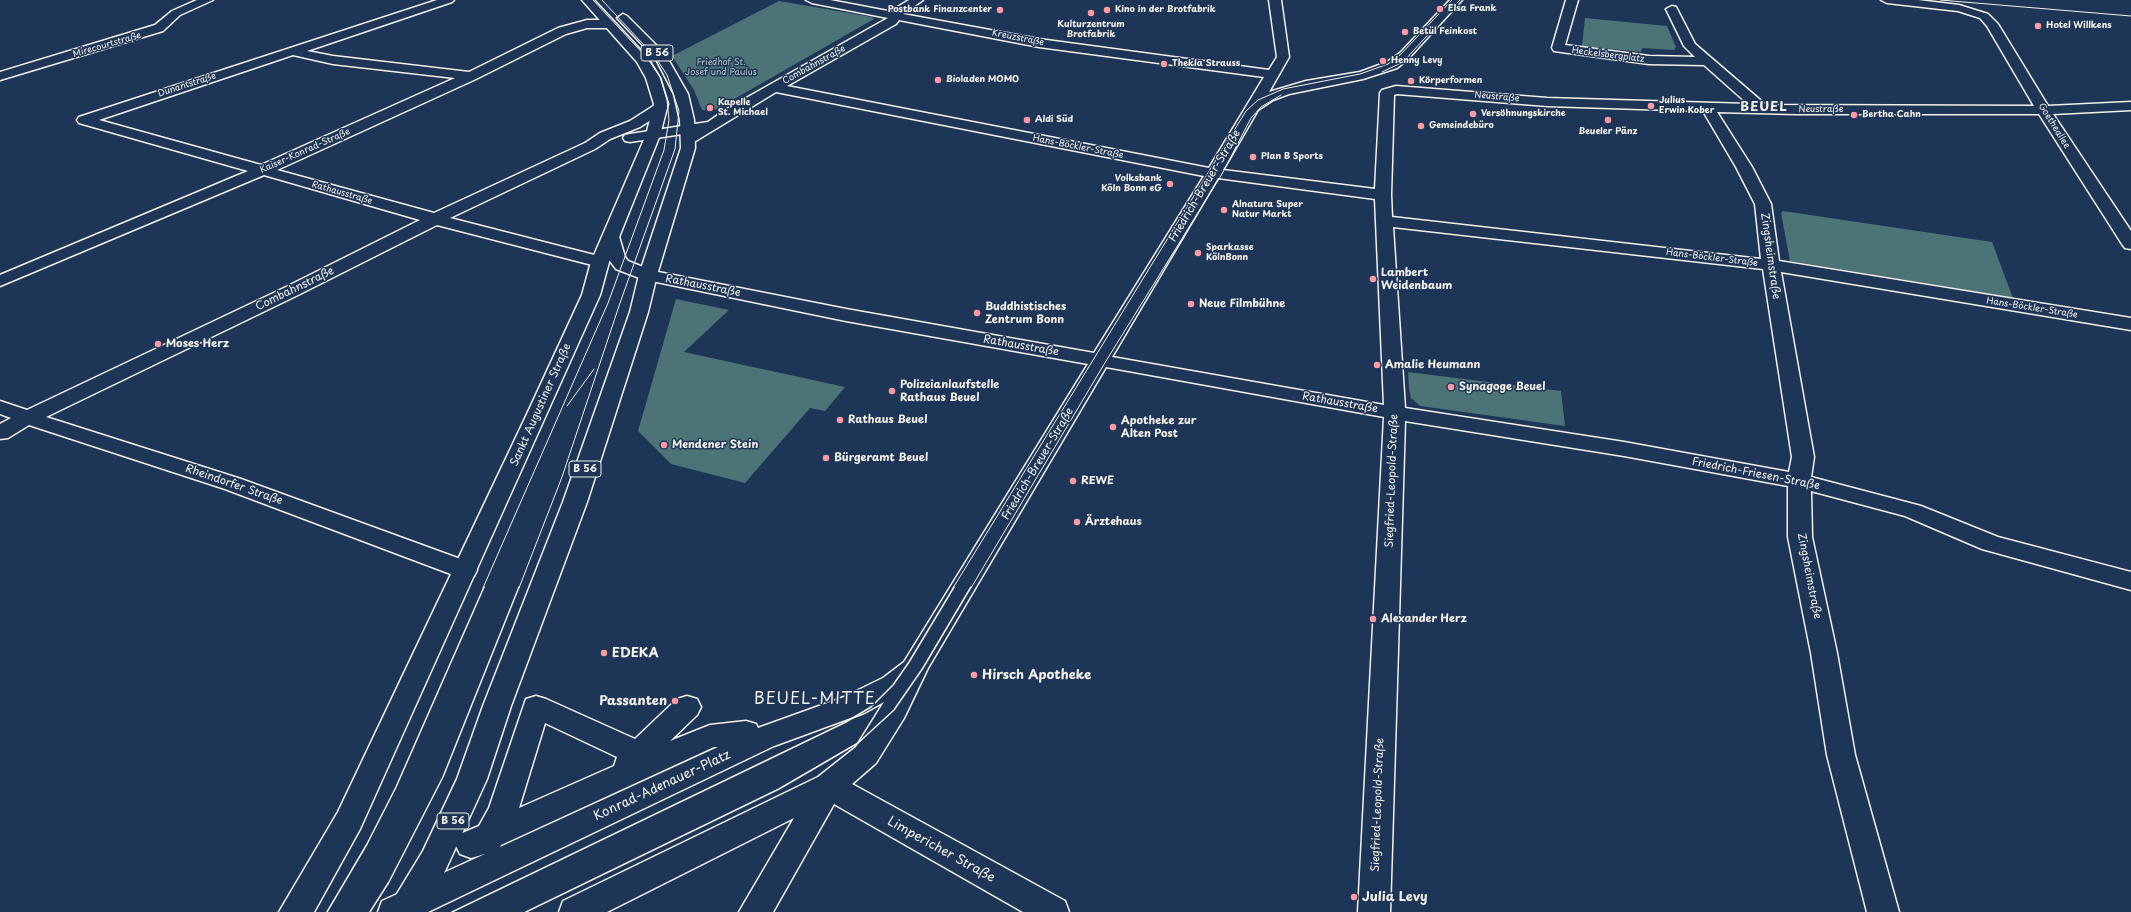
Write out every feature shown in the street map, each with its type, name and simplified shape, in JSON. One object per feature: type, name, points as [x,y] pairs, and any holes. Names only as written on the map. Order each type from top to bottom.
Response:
[{"type":"street","name":"Mirecourtstraße","points":[[0,76],[146,33],[159,28],[176,13],[206,0]]},
{"type":"street","name":"Dunantstraße","points":[[84,120],[448,0]]},
{"type":"street","name":"Sankt Augustiner Straße","points":[[465,570],[591,295],[600,262],[612,237],[655,128],[660,108],[661,100],[653,78],[642,60],[588,0]]},
{"type":"street","name":"Kreuzstraße","points":[[812,0],[1039,43],[1272,74]]},
{"type":"street","name":"Combahnstraße","points":[[688,129],[730,113],[892,21],[900,10],[917,0]]},
{"type":"street","name":"Friedrich-Breuer-Straße","points":[[756,912],[829,786],[866,755],[894,710],[916,665],[1283,57],[1274,0]]},
{"type":"street","points":[[1254,107],[1268,97],[1284,91],[1361,74],[1392,65],[1404,56],[1456,0]]},
{"type":"street","name":"Heckelsbergplatz","points":[[1573,0],[1558,48],[1649,60],[1708,61]]},
{"type":"street","name":"Goetheallee","points":[[1887,0],[1946,5],[1984,16],[1992,24],[2043,110],[2131,244]]},
{"type":"street","points":[[1672,9],[1690,46],[1762,109]]},
{"type":"street","name":"B 56","points":[[616,11],[661,57],[682,94],[688,129],[686,156],[648,275]]},
{"type":"street","name":"Kaiser-Konrad-Straße","points":[[0,281],[261,171],[471,76],[562,31],[587,24],[610,24]]},
{"type":"street","points":[[291,51],[333,60],[471,76]]},
{"type":"street","points":[[1361,74],[1391,91]]},
{"type":"street","name":"Hans-Böckler-Straße","points":[[774,88],[1213,173],[1383,195]]},
{"type":"street","name":"Neustraße","points":[[1391,91],[1408,90],[1547,102],[1762,109],[2043,110],[2131,106]]},
{"type":"street","name":"Siegfried-Leopold-Straße","points":[[1374,912],[1395,413],[1386,221],[1383,195],[1386,97],[1387,93],[1391,91]]},
{"type":"street","name":"Zingsheimstraße","points":[[1707,107],[1744,167],[1763,204],[1770,265],[1803,457],[1798,481],[1800,537],[1824,653],[1841,755],[1883,912]]},
{"type":"street","name":"Combahnstraße","points":[[0,433],[27,418],[290,292],[435,219],[590,146],[605,136],[635,124],[660,108]]},
{"type":"street","name":"Combahnstraße","points":[[635,124],[655,128],[688,129],[715,124],[723,120],[730,113]]},
{"type":"street","name":"Rathausstraße","points":[[84,120],[435,219],[600,262]]},
{"type":"street","name":"Combahnstraße","points":[[590,146],[655,128]]},
{"type":"street","name":"Hans-Böckler-Straße","points":[[1386,221],[1770,265],[2131,324]]},
{"type":"street","points":[[612,237],[616,257],[622,265],[648,275]]},
{"type":"street","name":"Rathausstraße","points":[[648,275],[846,315],[1395,413]]},
{"type":"street","name":"Konrad-Adenauer-Platz","points":[[401,910],[434,862],[472,780],[497,706],[575,502],[634,326],[648,275]]},
{"type":"street","name":"Rheindorfer Straße","points":[[0,407],[27,418],[233,484],[465,570]]},
{"type":"street","name":"Friedrich-Friesen-Straße","points":[[1395,413],[1616,448],[1798,481],[1913,512],[1990,543],[2131,580]]},
{"type":"street","name":"B 56","points":[[296,912],[349,820],[465,570]]},
{"type":"street","name":"Konrad-Adenauer-Platz","points":[[401,910],[764,738],[839,711],[873,696],[893,685],[916,665]]},
{"type":"street","name":"Konrad-Adenauer-Platz","points":[[639,754],[536,707],[503,810],[481,844],[710,736],[746,732]]},
{"type":"street","name":"Konrad-Adenauer-Platz","points":[[610,782],[680,713],[710,736]]},
{"type":"street","points":[[574,912],[829,786]]},
{"type":"street","name":"Limpericher Straße","points":[[829,786],[1054,912]]},
{"type":"green space","name":"Friedhof St. Josef und Paulus","points":[[779,1],[872,17],[874,19],[715,110],[702,110],[694,90],[672,56]]},
{"type":"green space","points":[[1585,18],[1667,26],[1676,47],[1674,50],[1642,48],[1641,52],[1582,46]]},
{"type":"green space","points":[[1783,211],[1992,242],[2013,298],[1790,261],[1781,213]]},
{"type":"green space","points":[[676,299],[729,310],[684,352],[845,387],[825,411],[810,408],[745,483],[671,464],[638,431]]},
{"type":"green space","points":[[1408,372],[1561,391],[1565,426],[1420,406],[1411,398]]},
{"type":"tram line","points":[[483,588],[608,303],[664,150],[669,120],[667,100],[660,77],[648,59],[593,0]]},
{"type":"tram line","points":[[519,588],[562,477],[620,303],[675,149],[679,111],[667,75],[656,58],[602,0]]},
{"type":"tram line","points":[[953,588],[1246,111],[1258,100],[1283,89],[1360,74],[1388,64],[1400,55],[1452,0]]},
{"type":"tram line","points":[[1448,12],[1460,0]]},
{"type":"tram line","points":[[1940,0],[2131,16]]},
{"type":"tram line","points":[[1382,72],[1403,62],[1436,26]]},
{"type":"tram line","points":[[971,588],[1106,361],[1222,174],[1251,118],[1261,107],[1281,95]]},
{"type":"tram line","points":[[567,406],[594,369]]},
{"type":"tram line","points":[[327,912],[367,844],[396,787],[484,587]]},
{"type":"tram line","points":[[370,912],[389,882],[443,777],[519,587]]},
{"type":"tram line","points":[[452,912],[846,722],[871,707],[893,685],[909,662],[954,587]]},
{"type":"tram line","points":[[526,912],[779,789],[858,743],[894,710],[923,668],[971,587]]},
{"type":"place","name":"Elsa Frank","points":[[1440,9]]},
{"type":"place","name":"Postbank Finanzcenter","points":[[1000,10]]},
{"type":"place","name":"Kino in der Brotfabrik","points":[[1107,10]]},
{"type":"place","name":"Kulturzentrum Brotfabrik","points":[[1091,13]]},
{"type":"place","name":"Hotel Willkens","points":[[2038,26]]},
{"type":"place","name":"Betül Feinkost","points":[[1405,32]]},
{"type":"place","name":"Henny Levy","points":[[1383,61]]},
{"type":"place","name":"Thekla Strauss","points":[[1164,64]]},
{"type":"place","name":"Bioladen MOMO","points":[[938,80]]},
{"type":"place","name":"Körperformen","points":[[1411,81]]},
{"type":"place","name":"Julius Erwin Kober","points":[[1651,106]]},
{"type":"place","name":"Kapelle St. Michael","points":[[710,108]]},
{"type":"place","name":"Versöhnungskirche","points":[[1473,114]]},
{"type":"place","name":"Bertha Cahn","points":[[1854,115]]},
{"type":"place","name":"Aldi Süd","points":[[1027,120]]},
{"type":"place","name":"Beueler Pänz","points":[[1608,120]]},
{"type":"place","name":"Gemeindebüro","points":[[1421,126]]},
{"type":"place","name":"Plan B Sports","points":[[1253,157]]},
{"type":"place","name":"Volksbank Köln Bonn eG","points":[[1170,184]]},
{"type":"place","name":"Alnatura Super Natur Markt","points":[[1224,210]]},
{"type":"place","name":"Sparkasse KölnBonn","points":[[1198,253]]},
{"type":"place","name":"Lambert Weidenbaum","points":[[1373,279]]},
{"type":"place","name":"Neue Filmbühne","points":[[1191,304]]},
{"type":"place","name":"Buddhistisches Zentrum Bonn","points":[[977,313]]},
{"type":"place","name":"Moses Herz","points":[[158,344]]},
{"type":"place","name":"Amalie Heumann","points":[[1377,365]]},
{"type":"place","name":"Synagoge Beuel","points":[[1451,387]]},
{"type":"place","name":"Polizeianlaufstelle Rathaus Beuel","points":[[892,391]]},
{"type":"place","name":"Rathaus Beuel","points":[[840,420]]},
{"type":"place","name":"Apotheke zur Alten Post","points":[[1113,427]]},
{"type":"place","name":"Mendener Stein","points":[[664,445]]},
{"type":"place","name":"Bürgeramt Beuel","points":[[826,458]]},
{"type":"place","name":"REWE","points":[[1073,481]]},
{"type":"place","name":"Ärztehaus","points":[[1077,522]]},
{"type":"place","name":"Alexander Herz","points":[[1373,619]]},
{"type":"place","name":"EDEKA","points":[[604,653]]},
{"type":"place","name":"Hirsch Apotheke","points":[[974,675]]},
{"type":"place","name":"Passanten","points":[[675,701]]},
{"type":"place","name":"Julia Levy","points":[[1354,897]]},
{"type":"district","name":"BEUEL","points":[[1764,107]]},
{"type":"district","name":"BEUEL-MITTE","points":[[815,700]]}]
